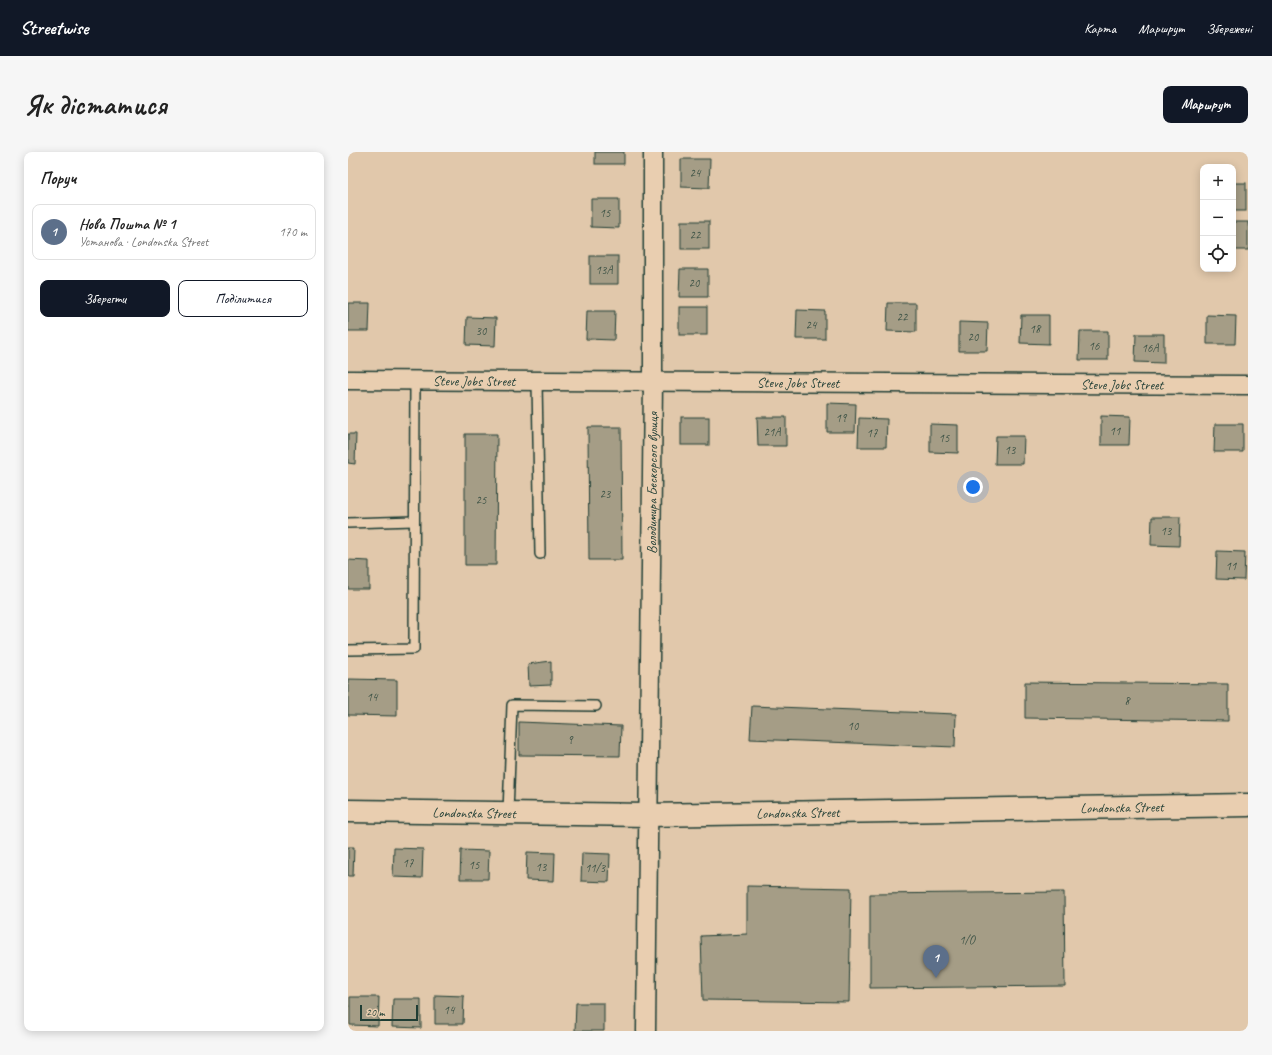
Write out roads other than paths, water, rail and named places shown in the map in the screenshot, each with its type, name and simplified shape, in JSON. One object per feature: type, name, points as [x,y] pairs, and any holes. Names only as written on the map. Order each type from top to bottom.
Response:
[{"type":"street","name":"Володимира Бескорсого вулиця","points":[[646,1031],[653,382],[653,152]]},
{"type":"street","name":"Steve Jobs Street","points":[[348,380],[1248,385]]},
{"type":"street","name":"Londonska Street","points":[[348,811],[648,815],[1248,805]]},
{"type":"lane","points":[[348,650],[414,649],[415,381]]},
{"type":"lane","points":[[537,382],[540,554]]},
{"type":"lane","points":[[348,523],[414,521]]},
{"type":"lane","points":[[508,813],[512,705],[596,706]]},
{"type":"place","name":"Нова Пошта № 1","points":[[936,978]]}]
